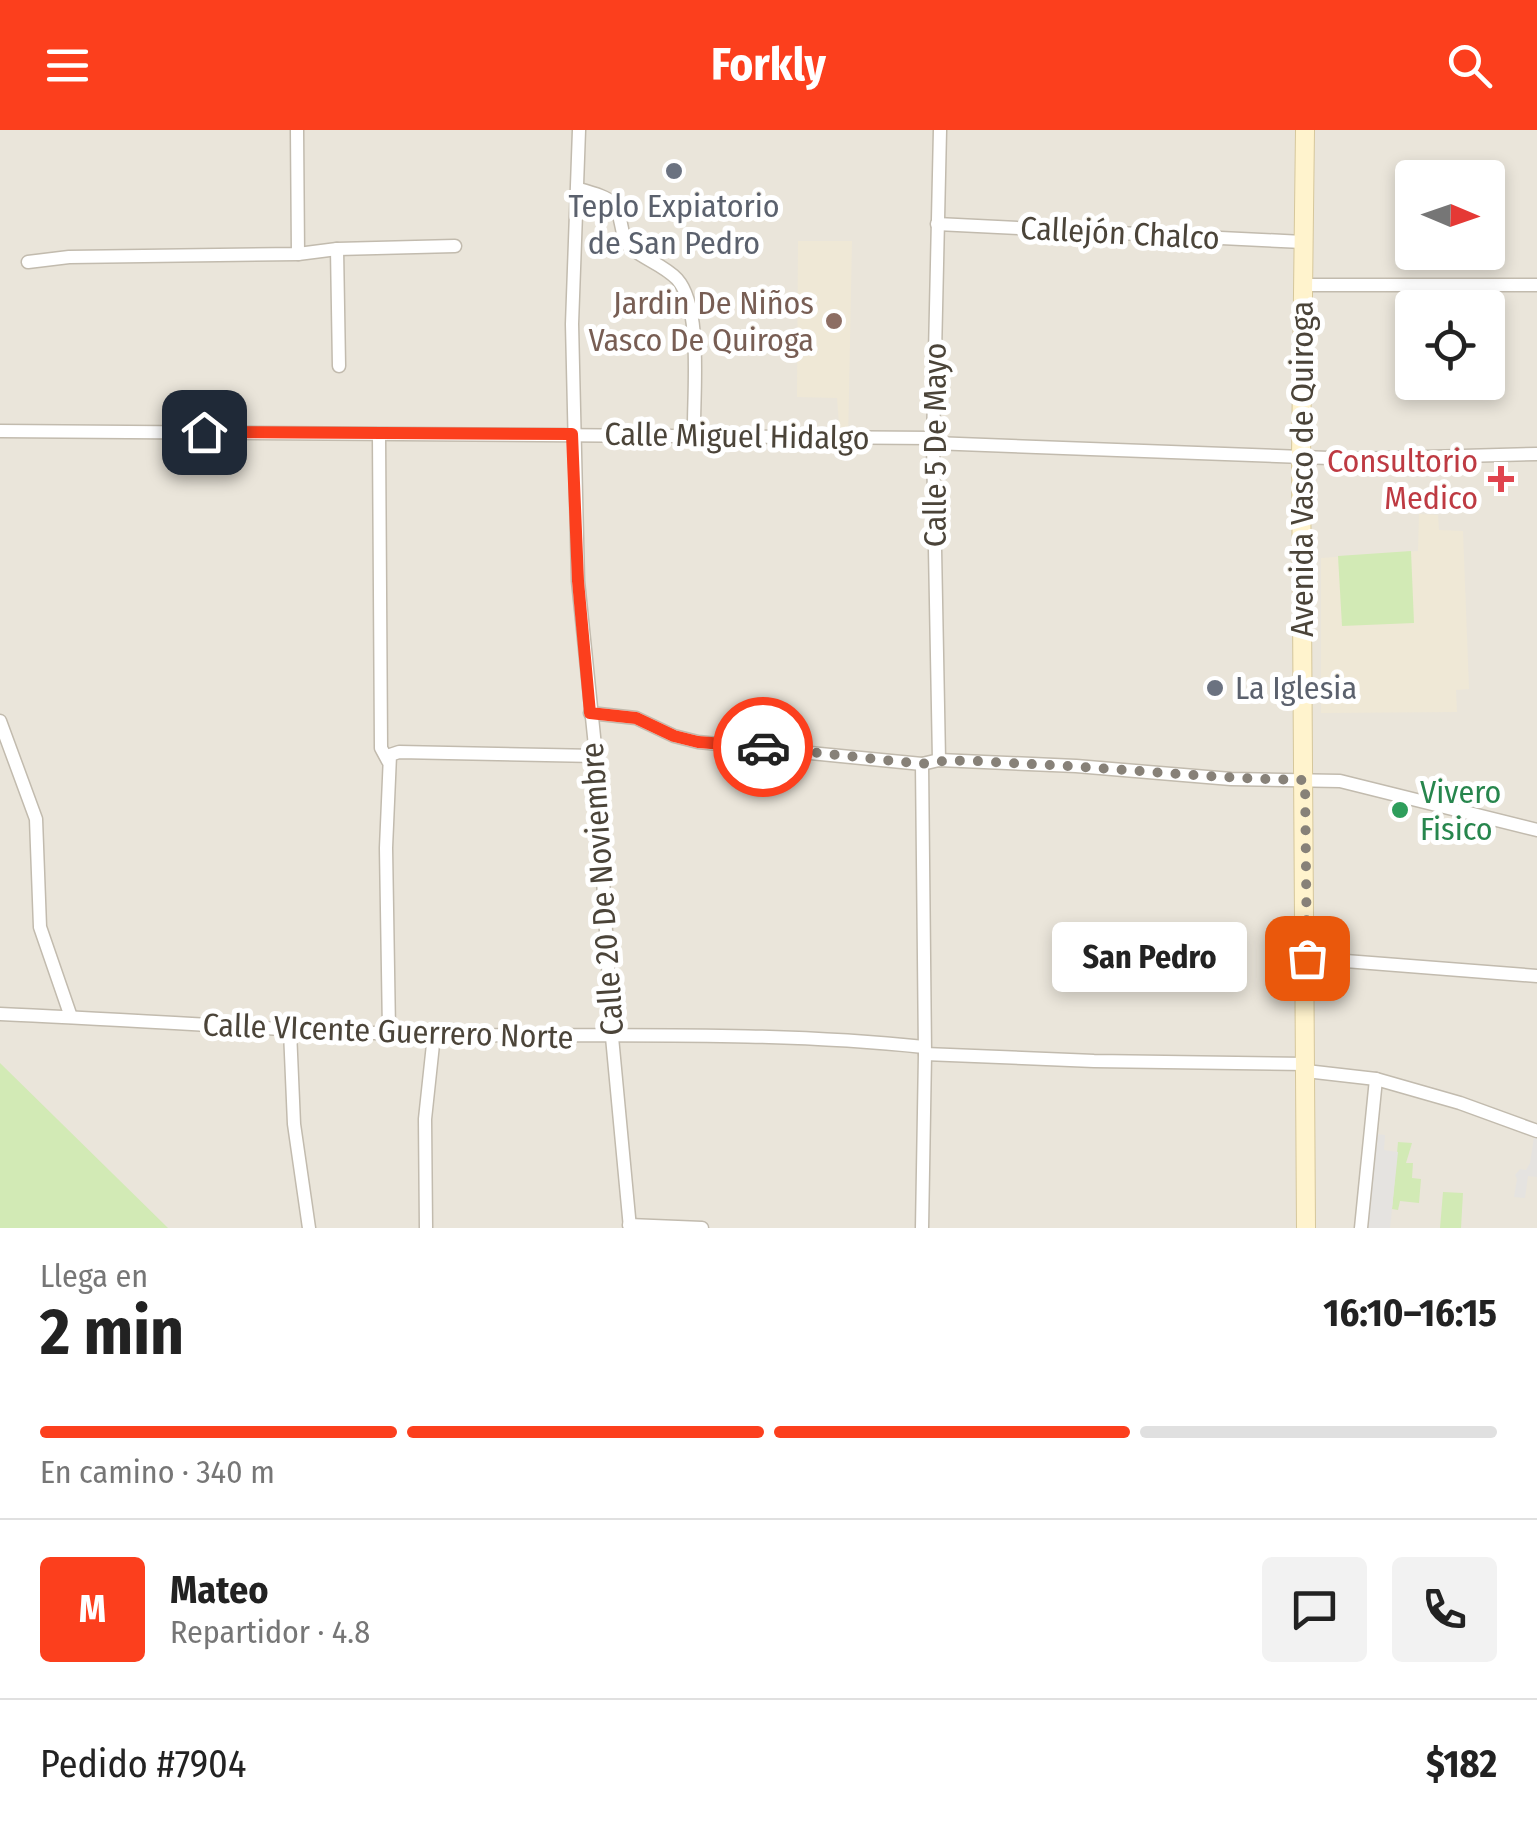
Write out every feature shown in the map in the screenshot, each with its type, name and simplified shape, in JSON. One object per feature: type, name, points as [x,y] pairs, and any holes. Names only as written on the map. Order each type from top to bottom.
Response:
[{"type":"street","points":[[298,130],[298,254]]},
{"type":"street","name":"Calle 20 De Noviembre","points":[[580,130],[572,324],[578,581],[596,756],[612,1038],[629,1227]]},
{"type":"street","name":"Calle 5 De Mayo","points":[[939,760],[933,440],[940,130]]},
{"type":"street","name":"Avenida Vasco de Quiroga","points":[[1305,130],[1301,457],[1306,1228]]},
{"type":"street","points":[[578,189],[612,201],[618,208],[624,243],[672,274],[688,294],[693,338],[694,435]]},
{"type":"street","name":"Callejón Chalco","points":[[938,224],[1302,242]]},
{"type":"street","points":[[28,262],[69,257],[298,254],[336,249],[455,246]]},
{"type":"street","points":[[336,249],[339,366]]},
{"type":"street","points":[[1302,286],[1537,285]]},
{"type":"street","name":"Calle Miguel Hidalgo","points":[[0,431],[694,435],[933,440],[1355,459],[1537,454]]},
{"type":"street","points":[[379,434],[382,748],[390,758],[388,1032]]},
{"type":"street","points":[[590,713],[636,718],[674,736],[698,742],[922,764],[939,760],[1231,779],[1340,781],[1537,830]]},
{"type":"street","points":[[0,721],[36,818],[40,927],[71,1017]]},
{"type":"street","points":[[390,758],[399,752],[596,756]]},
{"type":"street","points":[[922,764],[922,1228]]},
{"type":"street","points":[[1307,958],[1537,976]]},
{"type":"street","name":"Calle VIcente Guerrero Norte","points":[[0,1014],[290,1031],[612,1038],[830,1037],[924,1051],[1094,1062],[1306,1068],[1376,1078],[1537,1132]]},
{"type":"street","points":[[290,1031],[294,1124],[309,1228]]},
{"type":"street","points":[[426,1228],[424,1119],[434,1034]]},
{"type":"street","points":[[1360,1228],[1376,1078]]},
{"type":"street","points":[[629,1227],[702,1228]]},
{"type":"shaded area","points":[[0,130],[1537,130],[1537,1228],[80,1228],[0,1070]]},
{"type":"shaded area","name":"Jardin De Niños Vasco De Quiroga","points":[[798,241],[852,241],[848,442],[840,437],[837,398],[797,397]]},
{"type":"shaded area","points":[[1419,514],[1438,515],[1439,530],[1463,531],[1469,689],[1456,690],[1457,712],[1321,713],[1321,558],[1418,551]]},
{"type":"shaded area","points":[[1376,1134],[1385,1135],[1384,1150],[1398,1152],[1390,1228],[1367,1228]]},
{"type":"shaded area","points":[[1534,1137],[1537,1177],[1528,1176],[1525,1198],[1514,1197],[1515,1175],[1530,1163]]},
{"type":"green space","points":[[1411,551],[1414,623],[1342,626],[1338,556]]},
{"type":"green space","points":[[0,1063],[168,1228],[0,1228]]},
{"type":"green space","points":[[1398,1142],[1412,1143],[1406,1163],[1413,1163],[1412,1178],[1421,1179],[1419,1203],[1400,1201],[1398,1210],[1392,1209]]},
{"type":"green space","points":[[1443,1192],[1463,1193],[1461,1228],[1440,1228]]},
{"type":"way so far","points":[[763,747],[922,764],[939,760],[1231,779],[1305,780],[1307,958]]},
{"type":"place","name":"Teplo Expiatorio de San Pedro","points":[[674,171]]},
{"type":"place","name":"Jardin De Niños Vasco De Quiroga","points":[[834,321]]},
{"type":"place","name":"Consultorio Medico","points":[[1501,479]]},
{"type":"place","name":"La Iglesia","points":[[1215,688]]},
{"type":"place","name":"Vivero Fisico","points":[[1400,810]]},
{"type":"place","name":"San Pedro","points":[[1307,958]]},
{"type":"route","points":[[204,432],[572,434],[578,581],[590,713],[636,718],[674,736],[698,742],[763,747]]}]
